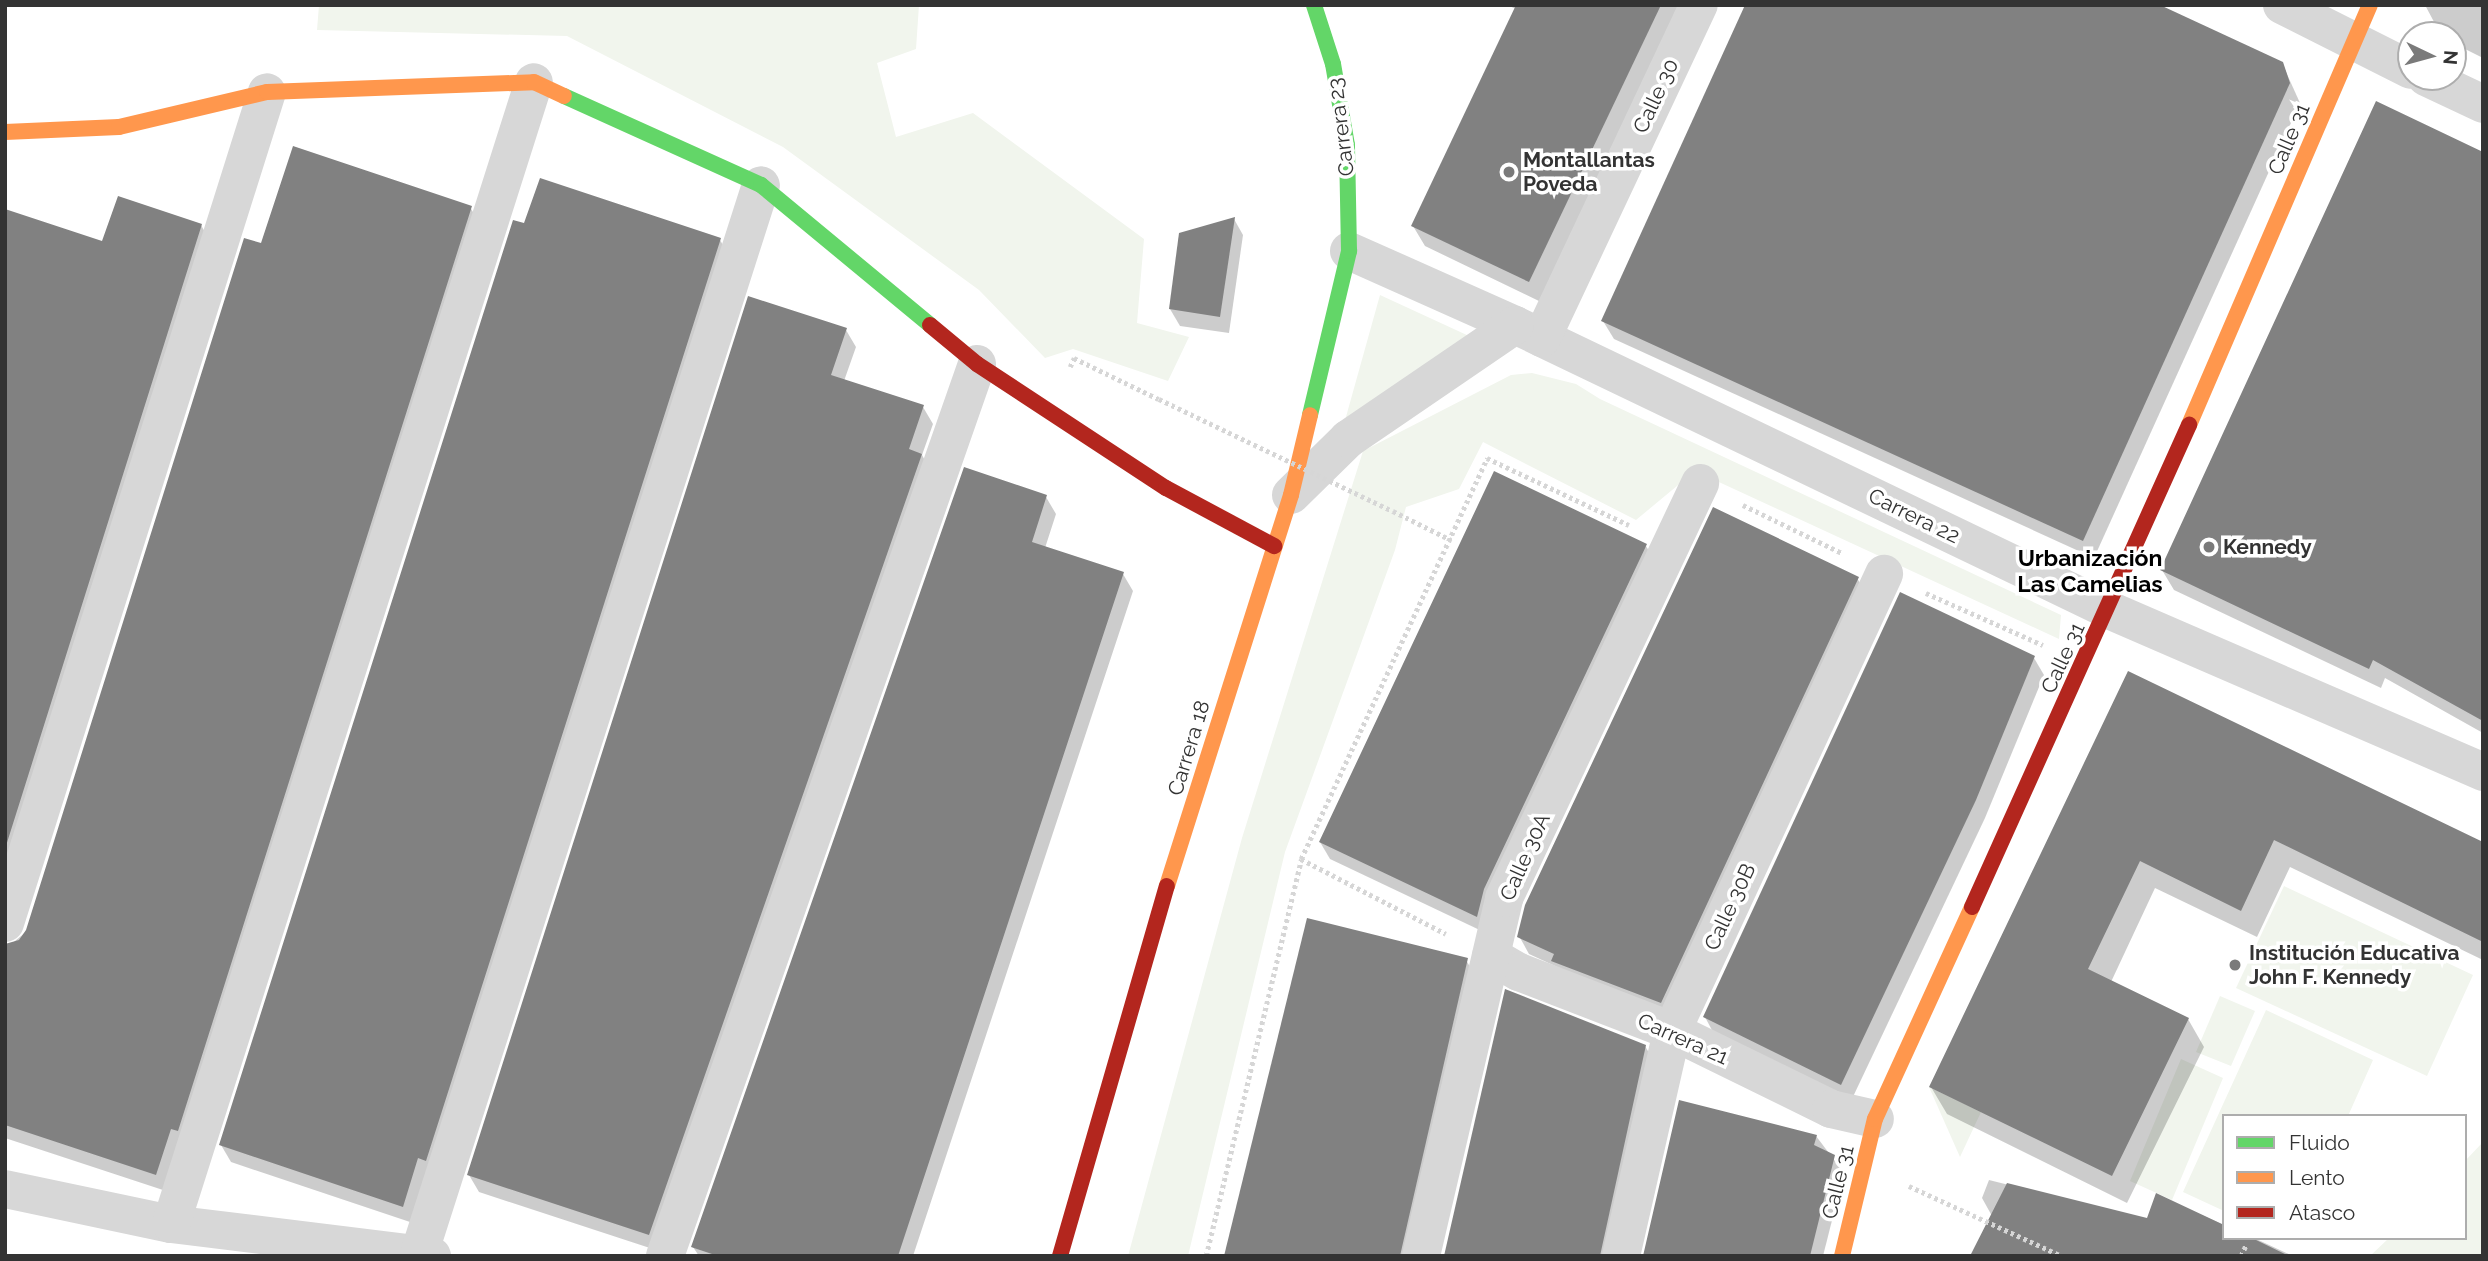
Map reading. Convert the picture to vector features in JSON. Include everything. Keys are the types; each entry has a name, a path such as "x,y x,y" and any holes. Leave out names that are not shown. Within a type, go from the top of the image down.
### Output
{"main road":[{"name":"Carrera 23","path":"1314,5 1333,64 1347,145 1349,251"},
{"name":"Calle 31","path":"1842,1256 1875,1119 2109,610 2370,5"},
{"path":"5,132 119,127 267,92 534,82 761,186 977,364 1166,488 1275,546"},
{"name":"Carrera 18","path":"1060,1256 1130,1003 1291,495 1349,251"}],"street":[{"name":"Calle 30","path":"1528,332 1699,5"},
{"path":"2282,5 2397,63"},
{"path":"171,1224 534,82"},
{"path":"2456,91 2483,104"},
{"path":"5,923 267,92"},
{"path":"5,1189 171,1224 425,1255 761,186"},
{"name":"Carrera 22","path":"1349,251 1528,332 2109,610 2483,772"},
{"path":"1291,495 1348,439 1528,332"},
{"path":"665,1256 977,364"},
{"name":"Calle 30A","path":"1421,1256 1504,898 1700,483"},
{"name":"Calle 30B","path":"1621,1256 1672,1031 1884,574"},
{"name":"Carrera 21","path":"1491,956 1519,972 1672,1031 1831,1109 1875,1119"}],"path":[{"path":"1074,358 1451,540"},
{"path":"1206,1256 1301,859 1487,458 1642,531"},
{"path":"1301,859 1491,956"},
{"path":"1863,1165 2062,1256"},
{"path":"2241,1256 2246,1245"}],"shaded area":[{"path":"319,5 919,5 916,49 877,63 896,137 973,113 1144,239 1137,323 1189,337 1168,381 1073,349 1045,358 979,290 783,147 567,36 317,30"},
{"path":"1380,295 1469,336 1344,424"},
{"path":"1532,373 1576,384 1600,399 2061,615 2059,639 1695,471 1636,520 1483,442 1459,489 1406,507 1395,550 1285,852 1188,1256 1128,1256 1242,838 1363,451 1511,375"},
{"path":"2284,886 2473,975 2427,1076 2236,988"},
{"path":"2220,996 2255,1011 2231,1066 2196,1052"},
{"path":"2266,1010 2373,1060 2349,1114 2222,1114 2222,1210 2183,1192"},
{"path":"2181,1059 2223,1078 2172,1200 2130,1181"},
{"path":"1929,1087 1981,1112 1960,1157"},
{"path":"2483,1142 2483,1256 2370,1256 2387,1240 2467,1240 2467,1159"}],"building":[{"name":"Montallantas Poveda","path":"1516,5 1661,5 1529,282 1411,226"},
{"path":"1745,5 2160,5 2283,62 2290,83 2083,541 1601,321"},
{"path":"2376,101 2483,152 2483,721 2373,660 2369,669 2160,570"},
{"path":"293,146 472,206 178,1131 171,1129 156,1175 5,1125 5,944 19,940 26,930 244,238 261,243"},
{"path":"540,178 721,238 426,1161 418,1158 403,1207 219,1145 513,220 524,223"},
{"path":"118,196 202,224 5,849 5,209 102,241"},
{"path":"1235,217 1220,317 1169,309 1179,233"},
{"path":"748,296 847,328 831,375 924,405 909,449 922,454 649,1235 467,1175"},
{"path":"964,467 1047,495 1032,542 1124,572 898,1256 718,1256 691,1247"},
{"path":"1494,471 1647,544 1484,889 1477,917 1319,842"},
{"path":"1713,507 1859,577 1661,1003 1551,961 1554,954 1517,937 1525,905"},
{"path":"1900,592 2035,656 1976,800 1841,1085 1703,1017"},
{"path":"2128,671 2483,842 2483,942 2274,840 2241,911 2140,861 2088,969 2189,1018 2112,1176 1929,1087"},
{"path":"1307,918 1468,958 1400,1256 1224,1256"},
{"path":"1505,989 1646,1045 1600,1256 1444,1256"},
{"path":"1679,1100 1817,1135 1814,1145 1835,1155 1810,1256 1643,1256"},
{"path":"2007,1183 2147,1218 2156,1193 2222,1224 2222,1240 2256,1240 2289,1256 1970,1256"}],"traffic: fast":[{"path":"1310,415 1349,251 1347,145 1333,64 1314,5"},
{"path":"564,96 761,185 930,325"}],"traffic: slow":[{"path":"2189,425 2370,5"},
{"path":"5,132 119,127 267,92 534,82 564,96"},
{"path":"1167,886 1291,495 1310,415"},
{"path":"1842,1256 1875,1119 1972,907"}],"traffic: jam":[{"path":"930,325 977,364 1166,488 1274,546"},
{"path":"1972,907 2189,425"},
{"path":"1060,1256 1167,886"}],"place":[{"name":"Montallantas Poveda","path":"1509,172"},
{"name":"Kennedy","path":"2209,547"},
{"name":"Institución Educativa John F. Kennedy","path":"2235,965"}],"district":[{"name":"Urbanización Las Camelias","path":"2090,571"}]}
